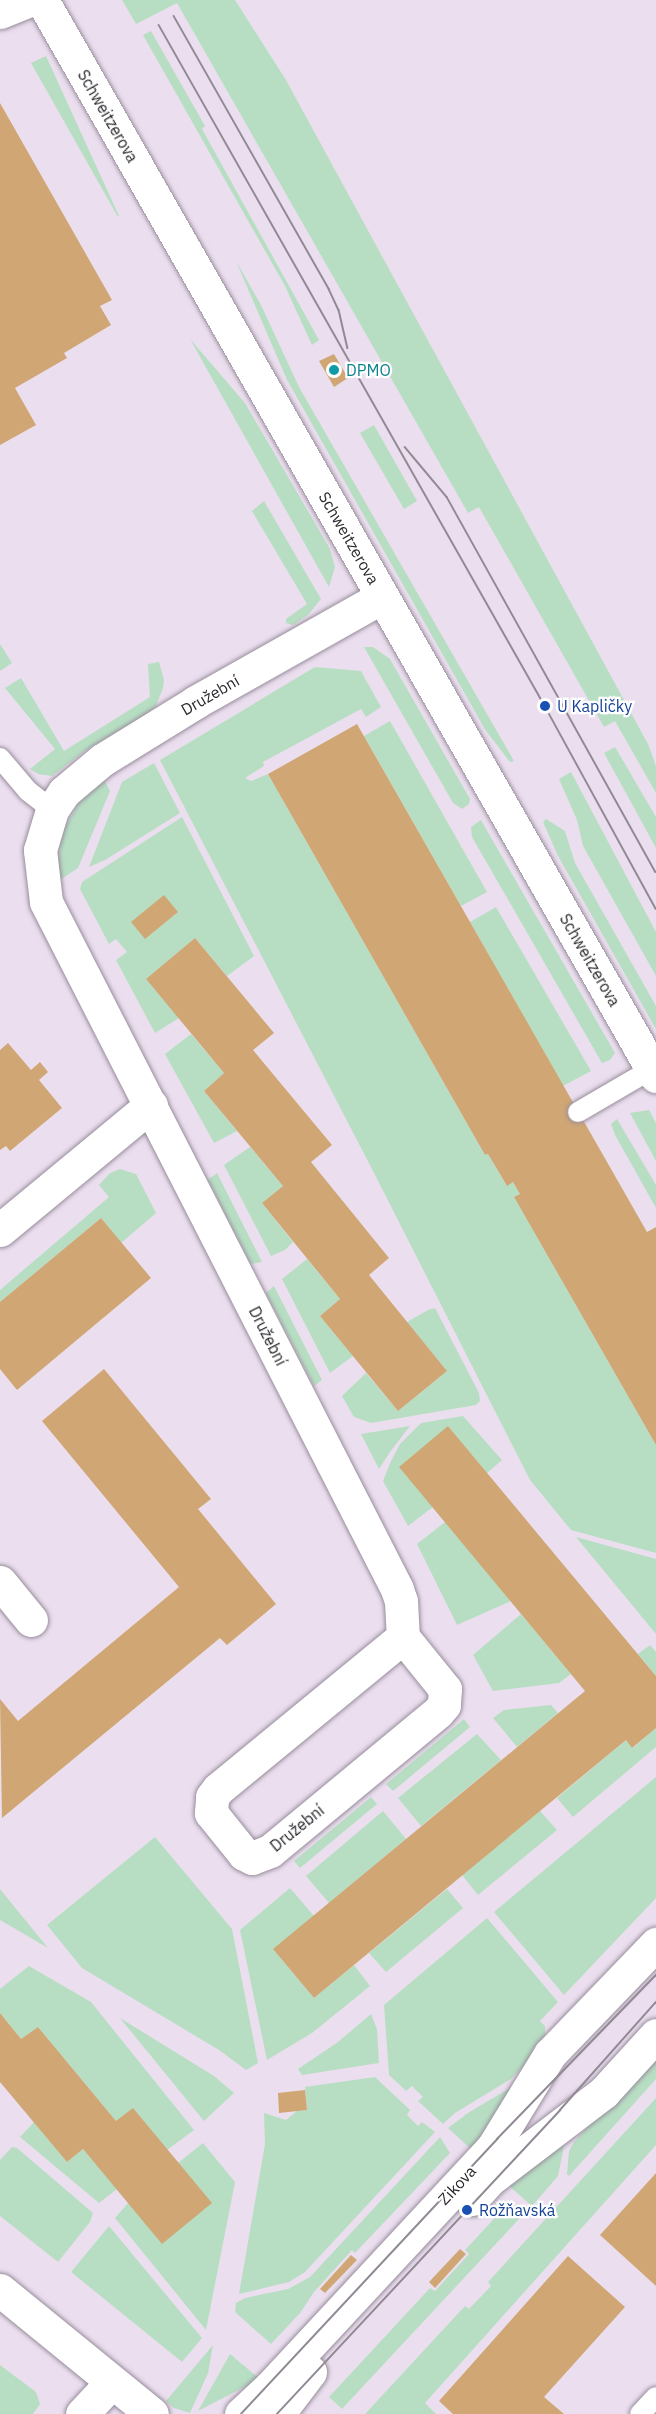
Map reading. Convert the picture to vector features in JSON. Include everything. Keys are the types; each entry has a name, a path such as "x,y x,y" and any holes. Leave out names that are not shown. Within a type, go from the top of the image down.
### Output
{"street":[{"path":"0,12 29,0"},
{"name":"Schweitzerova","path":"42,0 654,1073"},
{"name":"Družební","path":"382,597 196,702 102,760 64,792 52,810 40,850 46,902 397,1589 401,1601 403,1636 445,1689 444,1705 270,1851 261,1856 252,1857 244,1854 211,1813 210,1805 218,1789 403,1636"},
{"path":"0,1230 151,1105"},
{"path":"0,1582 31,1620"},
{"name":"Zikova","path":"241,2414 271,2386 493,2146 550,2054 656,1944"},
{"name":"Zikova","path":"278,2414 300,2383 490,2179 604,2092 656,2035"},
{"path":"0,2290 111,2383 152,2414"},
{"path":"82,2414 111,2383"}],"lane":[{"path":"0,758 28,792 52,810"},
{"path":"578,1112 654,1073"},
{"path":"640,2414 656,2397"}],"green space":[{"path":"122,0 235,0 286,80 648,744 656,766 656,793 615,721 604,727 479,507 468,513 177,3 136,24"},
{"path":"151,31 205,126 202,129 319,340 312,345 285,286 143,35"},
{"path":"46,56 119,216 118,217 31,63"},
{"path":"236,261 261,305 299,387 514,761 510,762 486,731 287,380"},
{"path":"190,339 245,403 330,549 335,567 329,587"},
{"path":"374,425 417,501 404,509 360,433"},
{"path":"264,501 321,599 308,615 293,625 286,623 286,619 307,604 252,511"},
{"path":"0,644 12,663 0,671"},
{"path":"364,647 373,647 390,659 470,799 469,804 462,809 453,803"},
{"path":"159,662 164,680 163,688 156,706 147,714 86,750 52,776 38,774 30,769 55,749 5,688 21,678 64,751 150,697 148,664"},
{"path":"315,667 361,671 381,707 366,717 361,709 263,762 264,766 245,778 251,781 268,774 485,1155 488,1154 506,1185 513,1182 520,1194 514,1197 656,1445 656,1553 571,1530 530,1480 160,760"},
{"path":"390,721 487,892 461,906 364,736"},
{"path":"615,747 656,817 656,848 604,753"},
{"path":"154,763 180,813 105,860 89,867 122,782"},
{"path":"571,772 656,932 656,976 583,846 577,820 559,779"},
{"path":"104,779 110,791 78,868 60,880 58,860 62,832 79,803"},
{"path":"182,817 254,956 227,976 195,938 146,979 179,1018 155,1033 116,960 127,952 116,939 109,944 80,889 82,882"},
{"path":"546,819 565,831 575,863 656,1006 656,1029 558,856 543,822"},
{"path":"481,820 615,1053 610,1060 602,1063 472,837 471,827"},
{"path":"496,907 591,1071 563,1086 470,922"},
{"path":"191,1034 224,1073 204,1091 237,1131 214,1143 165,1054"},
{"path":"649,1110 656,1123 656,1161 630,1113"},
{"path":"617,1119 656,1185 656,1208 615,1135 611,1124"},
{"path":"250,1147 283,1186 262,1203 293,1242 285,1250 271,1256 224,1165"},
{"path":"120,1169 136,1174 156,1213 121,1243 101,1218 0,1302 0,1290 109,1197 99,1185 110,1173"},
{"path":"217,1173 262,1262 251,1264 208,1180"},
{"path":"307,1259 340,1299 320,1316 353,1356 330,1373 282,1279"},
{"path":"274,1286 322,1380 314,1386 266,1293"},
{"path":"435,1308 479,1393 480,1401 476,1405 371,1423 354,1417 342,1396 366,1373 398,1411 447,1371 407,1322"},
{"path":"463,1416 502,1460 487,1473 448,1426 433,1507 408,1526 383,1481 391,1461 400,1444 421,1423"},
{"path":"410,1426 390,1452 379,1469 361,1434"},
{"path":"445,1522 511,1601 457,1625 417,1544"},
{"path":"576,1537 656,1559 656,1634 618,1588"},
{"path":"521,1614 571,1674 559,1683 493,1691 473,1655"},
{"path":"650,1645 656,1652 656,1676 638,1654"},
{"path":"551,1705 558,1713 517,1747 493,1718 504,1710"},
{"path":"464,1719 470,1727 393,1791 386,1784"},
{"path":"656,1728 656,1747 573,1817 557,1798 626,1740 633,1748"},
{"path":"477,1734 501,1760 421,1826 398,1798"},
{"path":"656,1777 656,1898 564,1995 494,1912"},
{"path":"371,1797 377,1804 300,1868 294,1861"},
{"path":"383,1811 406,1839 329,1903 306,1876"},
{"path":"540,1811 557,1830 478,1895 462,1875"},
{"path":"155,1837 232,1929 258,2063 246,2070 219,2050 82,1968 47,1925"},
{"path":"290,1888 314,1916 274,1950 314,1998 354,1965 370,1986 312,2033 267,2060 240,1930"},
{"path":"0,1889 48,1948 0,1920"},
{"path":"447,1889 463,1908 386,1972 369,1953"},
{"path":"487,1918 558,2002 540,2021 545,2026 545,2043 511,2079 455,2113 443,2124 418,2101 423,2097 412,2086 406,2091 389,2075 384,2005"},
{"path":"29,1966 91,2002 194,2130 167,2150 116,2121 38,2027 21,2039 0,2013 0,1989"},
{"path":"371,2014 377,2029 379,2063 302,2075 298,2069 338,2042"},
{"path":"120,2018 214,2076 234,2093 204,2121"},
{"path":"656,2051 656,2079 569,2176 567,2174 569,2151 574,2142"},
{"path":"375,2077 410,2110 407,2115 418,2126 422,2122 435,2132 305,2272 289,2282 239,2294 265,2144 264,2113 286,2120 297,2111 307,2110 305,2087"},
{"path":"516,2084 472,2150 448,2128 468,2113"},
{"path":"656,2098 656,2145 425,2403 436,2414 365,2414 465,2306 469,2309 491,2286 488,2282"},
{"path":"34,2122 67,2162 83,2149 117,2189 99,2203 20,2137"},
{"path":"571,2133 564,2146 558,2176 532,2206 507,2184"},
{"path":"440,2137 450,2153 355,2253 352,2250 271,2344 235,2312 236,2303 245,2298 288,2289 310,2277"},
{"path":"203,2143 235,2182 206,2330 115,2218 128,2203"},
{"path":"12,2147 17,2148 93,2213 90,2222 58,2262 0,2216 0,2160"},
{"path":"505,2207 519,2219 342,2409 329,2397 430,2288 435,2291 469,2254 465,2250"},
{"path":"109,2226 202,2338 182,2362 71,2272"},
{"path":"213,2345 208,2373 190,2413 174,2408 166,2401"},
{"path":"230,2354 260,2379 198,2411"},
{"path":"0,2365 36,2392 40,2404 33,2414 0,2414"}],"building":[{"path":"0,103 112,300 100,306 111,325 64,353 67,358 15,388 36,425 0,445"},
{"name":"DPMO","path":"334,354 348,378 334,387 319,361"},
{"path":"357,724 647,1232 656,1227 656,1445 514,1197 520,1194 513,1182 507,1186 488,1154 485,1155 268,774"},
{"path":"164,895 178,912 145,939 131,922"},
{"path":"195,938 274,1033 253,1050 332,1145 311,1162 389,1258 369,1275 447,1371 398,1411 320,1316 340,1299 262,1203 283,1186 204,1091 224,1073 146,979"},
{"path":"8,1043 31,1070 40,1062 48,1072 39,1080 62,1108 10,1151 6,1146 0,1150 0,1050"},
{"path":"101,1218 151,1278 17,1390 0,1369 0,1302"},
{"path":"104,1369 211,1499 198,1509 276,1604 227,1645 220,1638 2,1818 0,1699 18,1721 179,1587 42,1421"},
{"path":"448,1426 656,1676 656,1728 632,1748 626,1740 314,1998 273,1949 585,1691 399,1467"},
{"path":"0,2013 21,2039 38,2027 116,2121 133,2108 212,2203 162,2244 83,2149 67,2162 0,2082"},
{"path":"305,2090 307,2110 279,2113 278,2093"},
{"path":"656,2173 656,2286 600,2235"},
{"path":"460,2249 466,2254 435,2288 429,2282"},
{"path":"351,2255 357,2260 325,2293 320,2289"},
{"path":"568,2256 625,2307 544,2397 564,2414 453,2414 439,2401"}],"tram line":[{"path":"174,16 329,289 339,310 348,348"},
{"path":"159,25 545,706 656,909"},
{"path":"405,447 447,497 656,872"},
{"path":"241,2414 497,2139 656,1975"},
{"path":"277,2414 560,2110 656,2002"}],"place":[{"name":"DPMO","path":"334,370"},
{"name":"U Kapličky","path":"545,706"},
{"name":"Rožňavská","path":"467,2210"}]}
